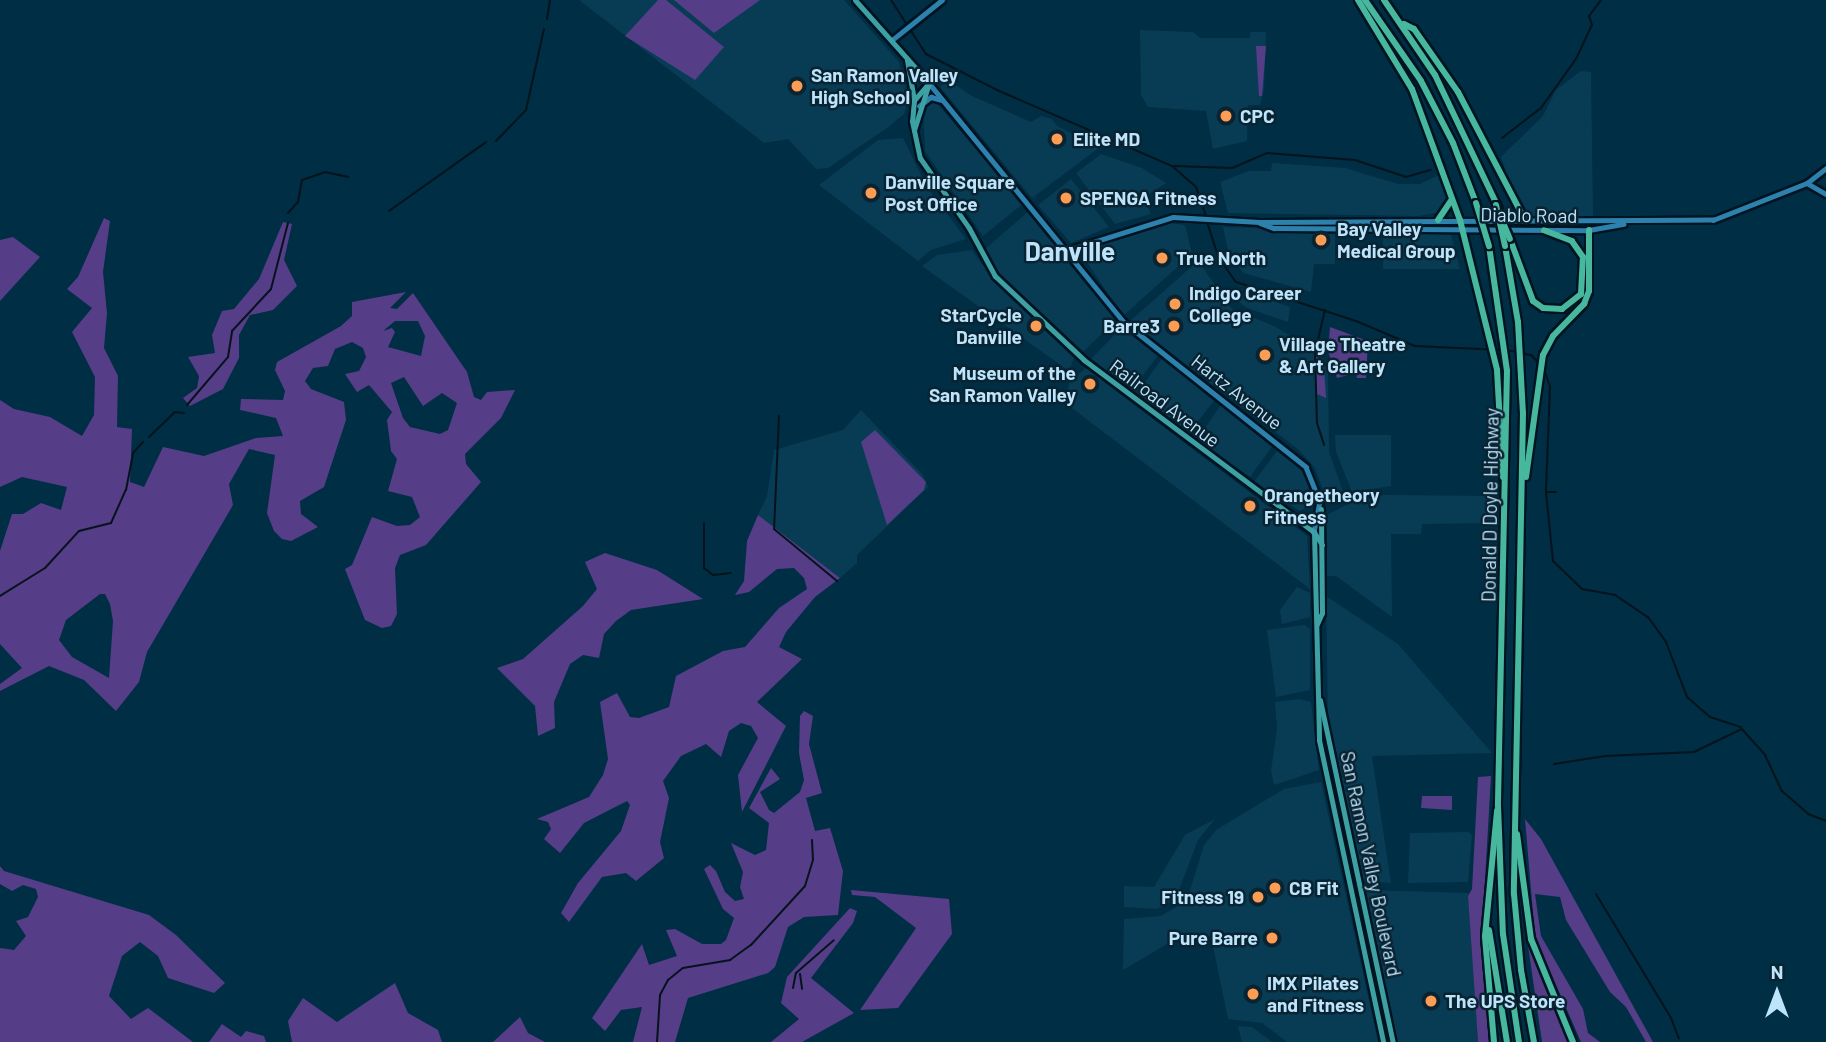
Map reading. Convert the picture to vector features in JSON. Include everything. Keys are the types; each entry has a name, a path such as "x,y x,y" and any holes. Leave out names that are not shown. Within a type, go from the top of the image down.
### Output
{"highway":[{"path":"1358,0 1412,89 1460,220 1497,370 1505,485"},
{"name":"Donald D Doyle Highway","path":"1365,0 1421,81 1453,143 1489,247 1503,324 1507,371 1503,702 1497,821"},
{"name":"Donald D Doyle Highway","path":"1384,0 1403,24 1467,136 1498,208 1518,322 1522,379 1523,485 1515,826 1517,932 1534,1042"},
{"path":"1403,24 1414,29 1458,92 1525,220"},
{"path":"1438,220 1451,206 1452,198"},
{"path":"1498,208 1533,301 1550,310 1562,309 1581,294 1583,257 1573,241 1544,230"},
{"path":"1523,485 1530,452 1537,381 1548,344 1588,297 1589,230"},
{"path":"1494,1042 1486,976 1487,907 1497,821"},
{"path":"1497,821 1503,934 1519,1042"},
{"path":"1515,826 1522,849 1531,939 1573,1042"},
{"path":"1487,907 1495,984 1507,1042"}],"main road":[{"path":"855,0 929,83 916,103"},
{"name":"Railroad Avenue","path":"905,54 916,103 914,132 923,166 969,228 995,276 1084,360 1314,532 1322,545"},
{"name":"San Ramon Valley Boulevard","path":"1317,624 1322,613 1321,509"},
{"name":"San Ramon Valley Boulevard","path":"1314,532 1319,693 1317,731 1383,1042"},
{"name":"San Ramon Valley Boulevard","path":"1319,693 1393,1042"}],"street":[{"path":"892,40 942,0"},
{"name":"Hartz Avenue","path":"929,83 1068,250 1124,322 1297,456 1314,481 1321,509"},
{"path":"916,103 931,97 944,101"},
{"name":"Diablo Road","path":"1068,250 1165,218 1259,222 1713,220 1807,183 1826,168"},
{"path":"1807,183 1826,194"},
{"name":"Diablo Road","path":"1259,222 1273,228 1589,230 1631,221"},
{"path":"1588,222 1589,230"},
{"name":"San Ramon Valley Boulevard","path":"1314,532 1321,509"}],"shaded area":[{"name":"San Ramon Valley High School","path":"579,0 844,0 899,62 909,100 904,114 887,128 828,168 816,169 788,139 764,143"},
{"path":"658,0 666,0 724,47 695,80 625,36"},
{"path":"674,0 760,0 714,33"},
{"path":"1140,30 1193,32 1200,38 1250,38 1250,32 1266,32 1264,90 1260,105 1248,105 1247,141 1213,149 1206,111 1148,107 1141,95"},
{"path":"1256,46 1266,46 1262,96 1259,96"},
{"path":"1581,71 1591,72 1593,218 1529,216 1516,201 1501,157 1543,116 1556,90"},
{"path":"948,80 972,96 1031,122 1041,116 1052,119 1057,126 1100,147 1032,198 940,87"},
{"path":"933,99 1024,203 983,236 925,151 923,105"},
{"path":"903,138 927,187 966,239 931,250 918,261 819,185 878,140"},
{"path":"1101,154 1142,168 1166,183 1143,198 1151,214 1115,224 1076,173"},
{"path":"1272,163 1345,168 1398,184 1420,184 1441,174 1449,200 1441,212 1418,216 1228,213 1220,182 1249,171 1271,171"},
{"path":"1071,179 1109,227 1071,243 1038,205"},
{"path":"1029,211 1117,319 1083,352 998,275 985,249"},
{"path":"104,218 110,221 103,272 107,313 104,348 118,376 117,427 132,429 130,482 144,487 163,447 204,456 256,438 283,436 276,418 240,410 241,399 283,400 285,391 275,370 277,362 341,326 352,316 352,302 406,292 390,308 397,309 413,293 467,372 474,397 481,400 487,392 515,390 501,418 465,454 466,464 481,482 426,545 400,555 395,568 397,614 391,626 382,628 365,620 345,569 352,565 372,517 397,526 410,525 420,517 412,497 388,491 397,459 391,451 387,420 392,412 369,385 357,392 345,374 359,371 366,357 363,348 352,342 335,349 328,366 313,368 305,381 311,389 344,402 346,420 324,487 300,501 301,514 318,527 291,541 282,539 274,531 267,513 275,455 249,449 229,484 233,505 147,652 139,682 116,711 84,680 49,666 0,691 0,684 22,668 0,644 0,551 12,514 23,514 41,503 61,510 67,487 22,477 0,487 0,400 14,409 50,417 82,436 94,415 95,377 72,332 92,308 67,289 78,277","holes":["395,321 418,321 425,336 421,356 388,347 395,332 392,328 383,331","404,377 423,406 442,393 457,403 448,430 440,434 410,427 403,418 391,383","100,594 105,594 113,621 109,678 72,657 59,640 66,620"]},
{"path":"283,222 292,224 284,260 297,286 273,310 250,315 239,335 239,358 223,389 190,406 183,398 197,388 199,376 188,357 215,353 212,335 222,311 234,309 259,279"},
{"path":"1170,223 1185,225 1192,254 1123,316 1080,252"},
{"path":"1223,227 1451,234 1460,269 1383,269 1383,234 1335,233 1335,264 1314,264 1311,292 1243,273 1228,251"},
{"path":"13,237 40,257 0,301 0,240"},
{"path":"972,250 994,281 1074,358 1069,371 922,266 937,255"},
{"path":"1198,261 1232,309 1276,327 1321,355 1328,372 1329,452 1343,491 1339,498 1326,498 1315,468 1298,449 1129,322"},
{"path":"1246,292 1290,307 1288,322 1247,308 1239,302"},
{"path":"1123,326 1159,354 1132,390 1091,359"},
{"path":"1330,327 1368,341 1366,378 1357,378 1356,373 1337,378 1328,351"},
{"path":"1315,353 1324,368 1326,398 1317,394"},
{"path":"1163,357 1216,398 1189,433 1136,395"},
{"path":"1086,368 1307,536 1310,589 1064,402 1070,381"},
{"path":"1222,403 1274,444 1250,477 1197,440"},
{"path":"861,410 923,475 928,487 857,555 857,563 840,578 758,515 767,496 774,450 843,430"},
{"path":"875,430 926,482 924,490 887,525 861,442"},
{"path":"1335,435 1391,435 1391,486 1352,492 1336,452"},
{"path":"1279,448 1295,458 1312,491 1313,503 1300,511 1254,482"},
{"path":"1384,495 1496,496 1496,523 1422,524 1421,534 1391,534 1392,617 1336,576 1327,576 1327,515 1356,500"},
{"path":"758,515 840,578 815,597 786,632 779,647 802,659 757,702 786,726 742,812 738,775 758,738 751,726 741,723 729,731 721,757 706,744 681,756 663,781 669,798 660,842 664,858 636,881 626,873 602,877 569,922 561,913 578,883 621,831 630,805 627,801 584,823 560,853 544,839 551,829 548,822 537,819 589,797 603,775 608,759 600,702 617,693 630,717 639,718 669,707 676,676 723,651 745,647 779,608 807,589 804,578 794,568 777,569 749,592 735,595 744,581 747,541"},
{"path":"605,553 657,570 703,599 631,610 616,621 604,634 599,658 583,655 570,664 554,702 555,728 538,736 535,706 497,668 523,659 583,606 597,589 585,562"},
{"path":"1297,587 1310,593 1310,617 1282,624 1280,610"},
{"path":"1326,596 1398,644 1492,753 1372,756 1391,883 1361,881 1328,721"},
{"path":"1305,625 1310,629 1310,690 1276,697 1267,630"},
{"path":"1299,699 1311,702 1319,770 1274,785 1271,771 1277,728 1275,702"},
{"path":"804,711 813,716 809,744 822,793 806,798 815,831 830,828 843,871 838,915 804,917 788,927 775,967 768,973 688,998 675,1042 633,1042 642,1007 621,1010 605,1031 592,1018 642,944 649,965 677,956 666,930 675,929 702,944 721,944 726,940 734,918 723,909 704,869 710,865 716,871 725,892 735,901 744,899 740,887 743,872 731,843 755,855 766,850 769,823 749,808 771,768 780,779 760,792 769,810 774,813 800,792 804,780 799,753 800,716"},
{"path":"1491,776 1482,933 1490,1042 1478,1042 1468,896 1472,889 1478,777"},
{"path":"1321,782 1378,1042 1287,1042 1262,1023 1228,1019 1211,936 1167,944 1123,970 1124,919 1161,916 1181,904 1189,893 1204,845 1216,830 1284,789"},
{"path":"1422,796 1452,796 1452,810 1421,808"},
{"path":"1215,819 1198,840 1176,898 1157,909 1124,907 1124,886 1154,887 1185,835"},
{"path":"1525,819 1541,839 1653,1042 1646,1042 1626,1007 1610,992 1566,920 1560,897 1535,894 1541,936 1583,1009 1588,1033 1600,1042 1581,1042 1535,937"},
{"path":"1468,832 1472,835 1468,882 1408,883 1410,833"},
{"path":"0,866 4,871 149,915 176,935 225,983 214,993 168,978 158,956 140,942 122,956 109,996 131,1019 148,1008 193,1042 0,1042 0,948 14,950 26,936 16,921 28,917 38,897 36,889 23,885 12,891 0,884"},
{"path":"851,890 949,899 952,934 898,1008 860,1010 916,928 875,897 852,895"},
{"path":"1369,890 1468,893 1478,1042 1397,1042 1365,895"},
{"path":"850,908 857,911 853,923 811,978 854,1013 802,1042 771,1042 799,1019 781,1003 787,977"},
{"path":"1527,939 1553,1007 1569,1042 1542,1042"},
{"path":"395,983 408,1013 438,1030 442,1042 292,1042 288,1021 303,998 337,1022"},
{"path":"520,1017 528,1033 545,1042 493,1042"},
{"path":"222,1024 241,1037 246,1031 264,1036 266,1042 209,1042"},
{"path":"1238,1026 1252,1027 1272,1042 1242,1042"}],"waterway":[{"path":"547,19 550,0"},
{"path":"891,0 926,54 997,90 1172,166 1196,187 1206,216"},
{"path":"1502,138 1541,108 1576,59 1592,25 1589,16 1601,0"},
{"path":"496,141 526,110 544,29"},
{"path":"389,211 486,142"},
{"path":"1174,166 1232,168 1267,153 1355,160 1406,177 1431,170"},
{"path":"288,213 298,202 302,180 325,172 348,177"},
{"path":"1207,222 1219,258 1236,282 1356,321 1415,346 1501,350"},
{"path":"187,405 228,357 232,331 271,289 288,223"},
{"path":"1318,340 1325,310"},
{"path":"1507,350 1531,355 1539,363"},
{"path":"1315,353 1317,423 1324,445"},
{"path":"1543,367 1550,386 1546,492 1553,561 1582,589 1615,595 1648,617 1666,642 1687,697 1710,717 1740,727 1765,755 1782,791 1808,814 1826,821"},
{"path":"149,437 175,412 184,413"},
{"path":"779,416 774,529 837,581"},
{"path":"0,596 45,568 79,531 111,523 126,490 133,453 143,442"},
{"path":"1546,492 1556,492"},
{"path":"704,523 704,568 713,575 731,573"},
{"path":"1554,764 1605,756 1694,752 1740,730"},
{"path":"657,1042 660,995 668,980 683,968 730,960 751,945 805,886 813,860 812,840"},
{"path":"1596,894 1671,1018 1679,1039"},
{"path":"793,988 796,973 834,940"},
{"path":"800,974 802,989"}],"place":[{"name":"San Ramon Valley High School","path":"797,86"},
{"name":"CPC","path":"1226,116"},
{"name":"Elite MD","path":"1057,139"},
{"name":"Danville Square Post Office","path":"871,193"},
{"name":"SPENGA Fitness","path":"1066,198"},
{"name":"Bay Valley Medical Group","path":"1321,240"},
{"name":"True North","path":"1162,258"},
{"name":"Indigo Career College","path":"1175,304"},
{"name":"StarCycle Danville","path":"1036,326"},
{"name":"Barre3","path":"1174,326"},
{"name":"Village Theatre & Art Gallery","path":"1265,355"},
{"name":"Museum of the San Ramon Valley","path":"1090,384"},
{"name":"Orangetheory Fitness","path":"1250,506"},
{"name":"CB Fit","path":"1275,888"},
{"name":"Fitness 19","path":"1258,897"},
{"name":"Pure Barre","path":"1272,938"},
{"name":"IMX Pilates and Fitness","path":"1253,994"},
{"name":"The UPS Store","path":"1431,1001"}],"district":[{"name":"Danville","path":"1070,251"}]}
